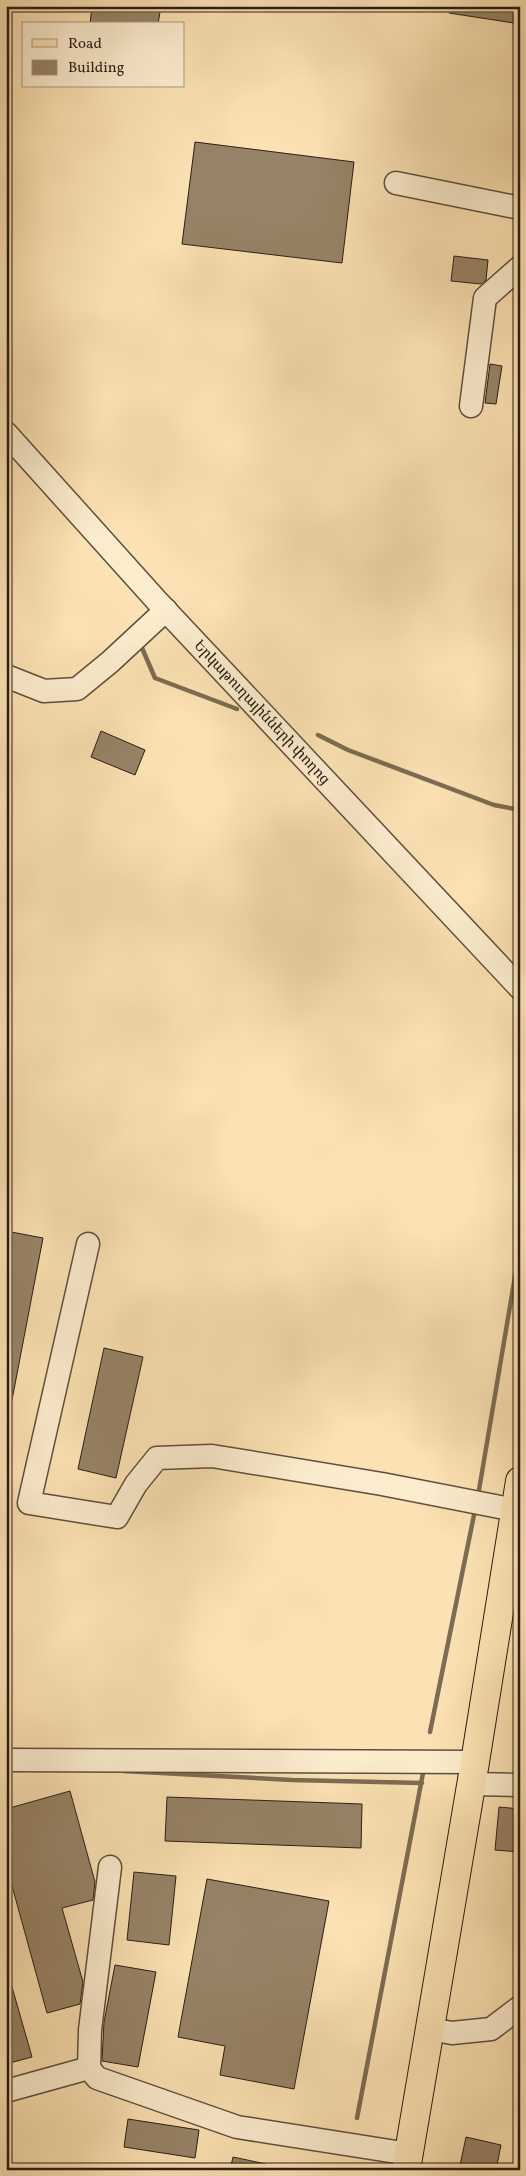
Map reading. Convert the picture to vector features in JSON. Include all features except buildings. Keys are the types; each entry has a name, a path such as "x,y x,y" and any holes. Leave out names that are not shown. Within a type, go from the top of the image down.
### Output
{"main road":[{"path":"408,2162 474,1773 520,1481"}],"street":[{"path":"396,184 520,208"},
{"path":"471,406 484,298 520,267"},
{"name":"Երկաթուղայինների փողոց","path":"6,433 166,610 520,988"},
{"path":"6,676 44,691 77,689 110,662 166,610"},
{"path":"88,1244 29,1503 117,1517 136,1484 157,1458 212,1456 382,1484 515,1510"},
{"path":"6,1760 474,1773 520,1784"},
{"path":"110,1867 90,2030 89,2068 97,2078 237,2127 408,2162"},
{"path":"430,2030 452,2033 491,2029 520,2007"},
{"path":"6,2091 89,2068"}],"waterway":[{"path":"142,648 155,678 237,709"},
{"path":"318,735 348,750 494,805 520,810"},
{"path":"479,1490 520,1247"},
{"path":"430,1732 474,1515"},
{"path":"357,2118 424,1768"},
{"path":"123,1771 292,1780 422,1783"}]}
